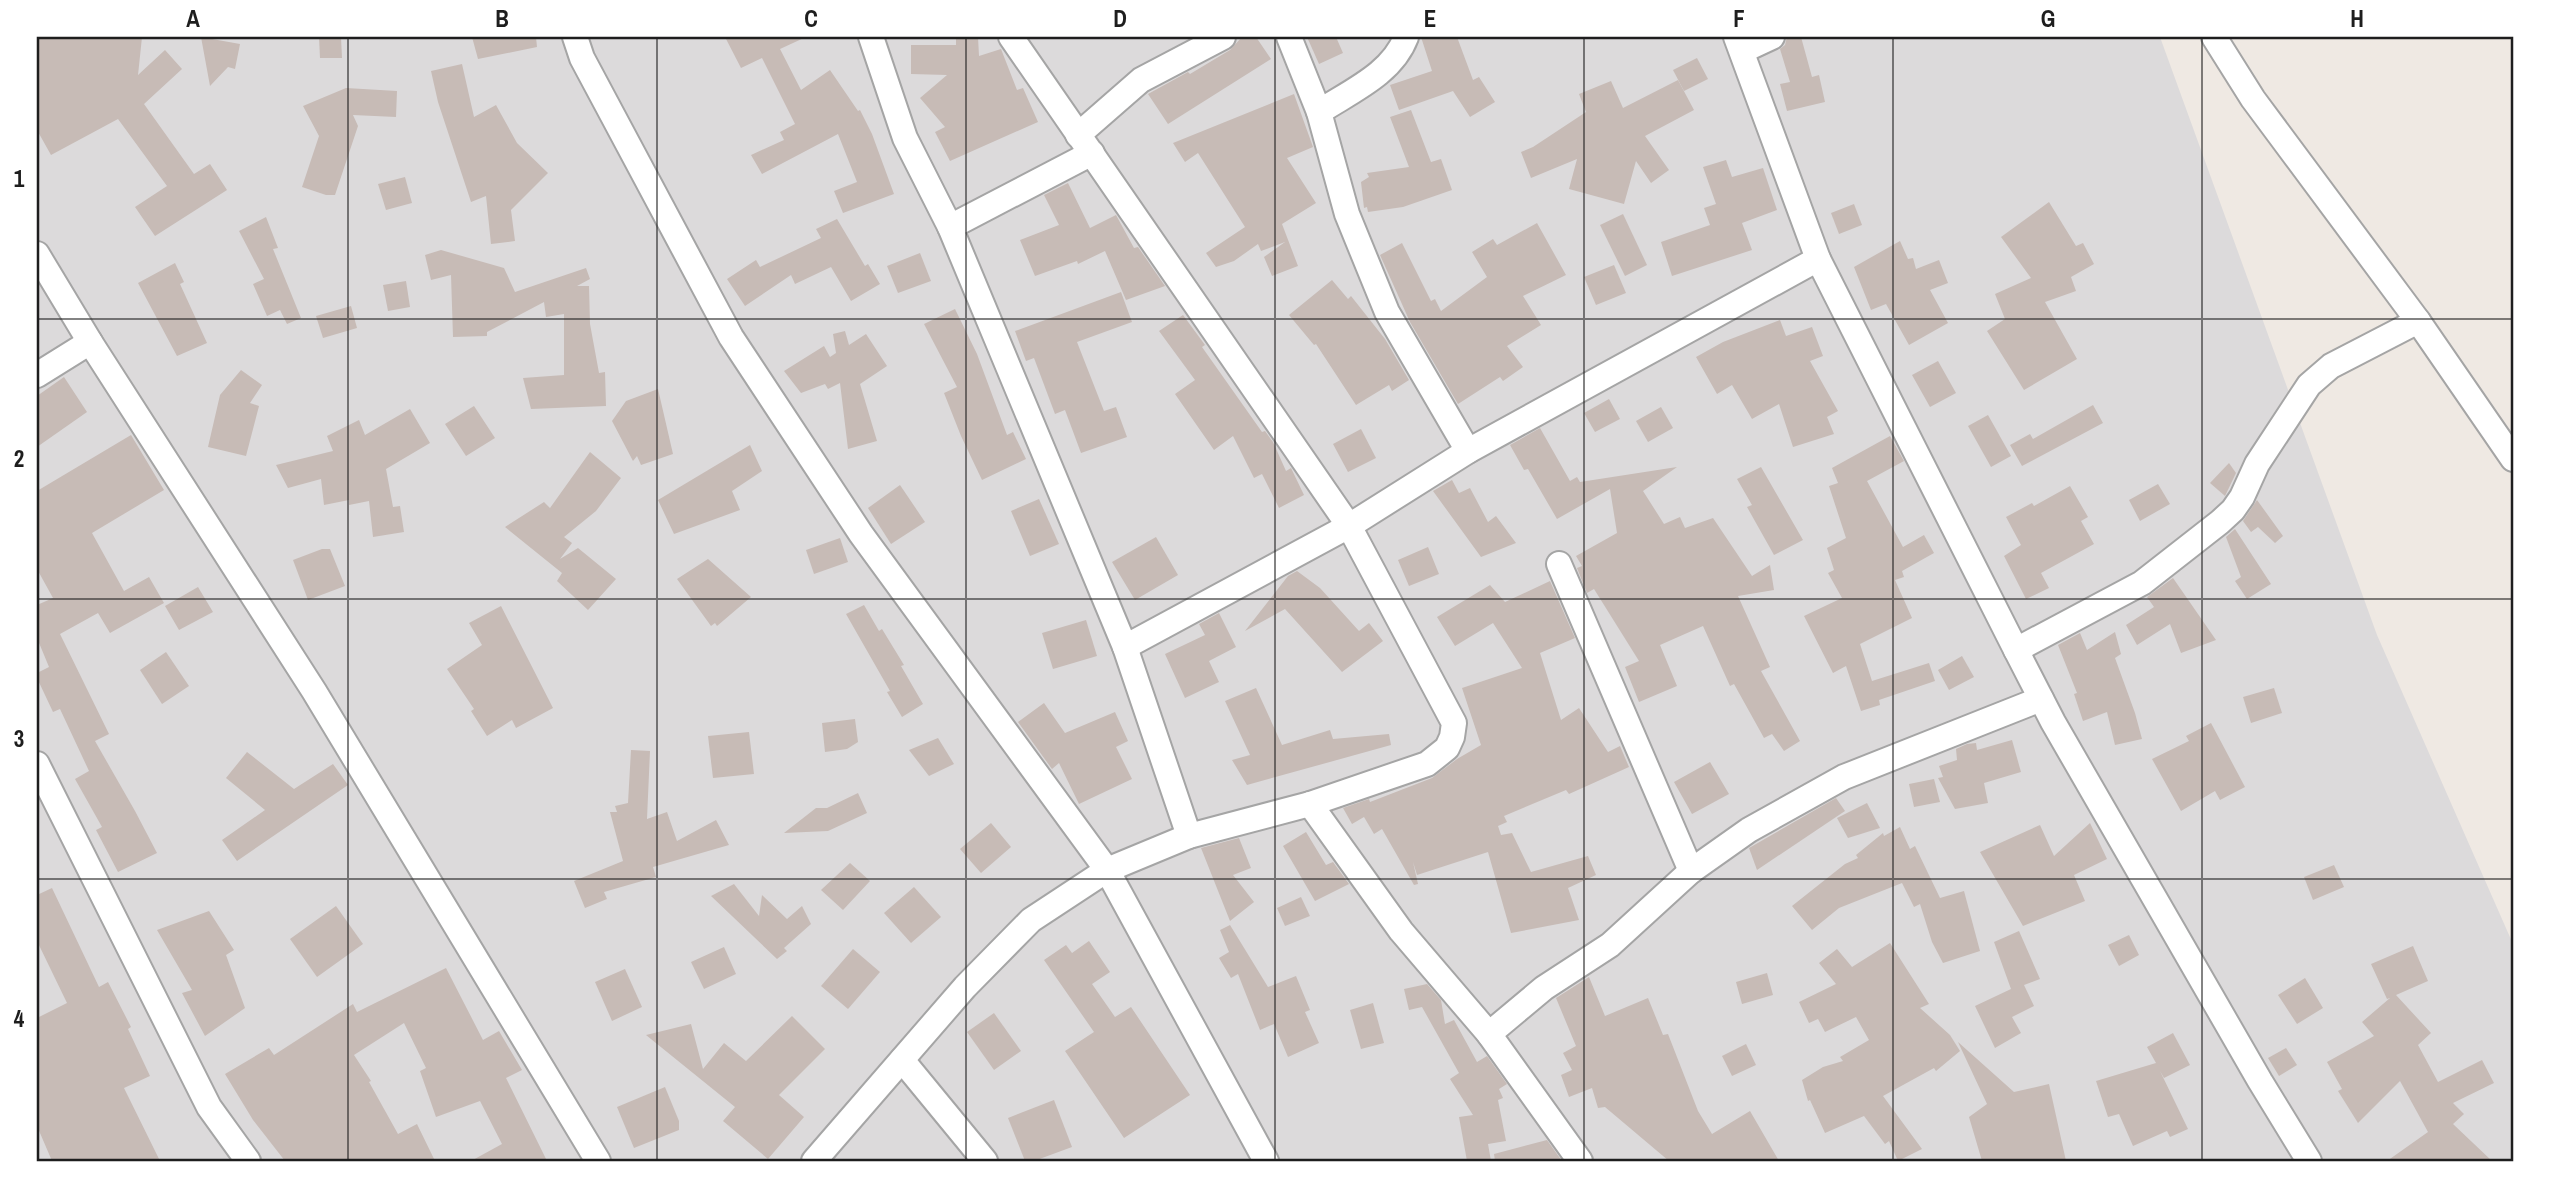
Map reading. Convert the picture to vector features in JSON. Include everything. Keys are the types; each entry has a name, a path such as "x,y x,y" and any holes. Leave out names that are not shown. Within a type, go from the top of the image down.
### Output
{"street":[{"path":"575,37 582,58 731,337 861,534 1107,870 1266,1161"},
{"path":"871,37 905,138 950,227 1125,647 1189,836"},
{"path":"814,1161 965,987 1031,920 1107,870 1189,836 1310,804 1427,764 1447,748 1452,737 1454,723 1349,526 1010,37"},
{"path":"950,227 1085,144 1141,80 1223,37"},
{"path":"1289,37 1320,112 1347,214 1387,312 1468,450"},
{"path":"1320,112 1382,72 1395,59 1406,37"},
{"path":"1772,37 1739,44 1818,259 2041,698 2260,1082 2309,1161"},
{"path":"2214,37 2253,99 2418,321 2513,459"},
{"path":"37,254 90,342 321,702 598,1161"},
{"path":"1125,647 1349,526 1468,450 1818,259"},
{"path":"2016,650 2142,583 2220,522 2242,497 2257,464 2309,385 2331,366 2418,321"},
{"path":"37,375 90,342"},
{"path":"1559,564 1691,872"},
{"path":"1489,1034 1544,988 1610,945 1691,872 1740,835 1844,777 2041,698"},
{"path":"37,764 209,1107 248,1161"},
{"path":"1310,804 1401,931 1489,1034 1580,1161"},
{"path":"902,1060 985,1161"}],"shaded area":[{"path":"37,37 2160,37 2377,635 2513,944 2513,1161 37,1161"}],"building":[{"path":"37,37 142,37 138,75 165,50 182,69 144,104 194,174 210,164 227,190 155,236 135,207 167,186 118,119 51,155 37,130"},
{"path":"201,37 240,44 235,69 228,67 210,86"},
{"path":"319,37 341,37 342,58 320,58"},
{"path":"472,37 536,37 537,47 478,59"},
{"path":"725,37 806,37 780,49 801,90 830,70 858,111 860,110 872,134 894,194 843,213 834,191 857,182 838,134 762,174 751,155 784,140 780,132 795,124 762,58 741,68"},
{"path":"956,37 978,37 979,56 1001,49 1017,90 1023,88 1038,122 950,161 935,132 945,127 920,98 947,75 911,74 911,45 956,45"},
{"path":"1242,37 1256,37 1271,59 1168,124 1148,94 1188,72 1190,74 1230,50"},
{"path":"1307,37 1336,37 1343,53 1319,64"},
{"path":"1421,37 1457,37 1473,80 1479,77 1495,102 1470,117 1453,91 1399,110 1390,85 1432,71"},
{"path":"1787,37 1801,37 1812,77 1819,75 1825,102 1787,111 1780,84 1790,82 1780,49 1785,45"},
{"path":"1697,58 1708,79 1684,91 1673,70"},
{"path":"462,64 474,117 496,105 517,143 548,173 511,210 515,241 491,244 486,196 471,202 438,102 431,71"},
{"path":"1678,80 1694,110 1645,136 1669,170 1651,183 1636,161 1624,204 1569,189 1577,159 1531,178 1521,152 1586,112 1579,94 1611,81 1623,108"},
{"path":"346,88 397,91 396,117 353,115 358,126 335,195 326,195 302,187 319,136 303,106"},
{"path":"1294,94 1313,147 1287,158 1316,203 1282,224 1298,266 1272,276 1264,257 1285,242 1261,251 1258,244 1234,261 1216,267 1206,253 1245,227 1198,153 1185,162 1173,143"},
{"path":"1411,110 1431,162 1441,159 1452,190 1403,207 1368,212 1367,207 1364,208 1361,182 1369,177 1367,173 1409,167 1390,117"},
{"path":"1726,160 1732,177 1763,168 1777,210 1742,223 1752,250 1672,276 1661,242 1710,225 1704,208 1716,204 1703,167"},
{"path":"405,177 412,203 386,210 378,184"},
{"path":"1068,183 1090,228 1116,215 1134,248 1138,247 1165,286 1126,300 1105,251 1078,264 1077,261 1035,276 1020,240 1059,225 1044,195"},
{"path":"2049,202 2076,246 2083,243 2094,264 2071,277 2076,291 2045,302 2077,359 2024,390 1987,331 2005,319 1995,294 2031,278 2001,237"},
{"path":"1854,204 1862,225 1839,234 1831,213"},
{"path":"1623,214 1647,265 1625,276 1600,225"},
{"path":"266,217 278,248 273,249 301,318 287,324 280,310 267,316 253,284 264,279 239,231"},
{"path":"837,219 865,266 868,264 880,284 851,301 831,267 795,284 791,275 745,306 727,279 756,260 760,267 821,238 816,229"},
{"path":"1537,223 1566,275 1523,296 1541,325 1507,346 1523,367 1503,381 1500,377 1458,404 1410,322 1380,255 1402,243 1431,301 1435,299 1441,311 1487,277 1472,252 1493,239 1497,245"},
{"path":"1900,241 1908,259 1913,258 1916,269 1939,260 1948,283 1930,290 1948,323 1909,345 1886,304 1871,310 1854,267"},
{"path":"441,250 504,268 515,292 586,268 590,279 577,286 589,286 590,324 599,373 605,372 606,406 531,409 523,378 564,375 564,314 546,317 544,302 487,332 487,336 453,337 451,275 431,280 425,255"},
{"path":"920,253 931,281 898,293 887,266"},
{"path":"175,263 184,282 180,284 207,343 177,356 138,283"},
{"path":"1614,265 1626,293 1596,305 1584,277"},
{"path":"1332,280 1348,299 1351,296 1385,339 1409,380 1392,391 1389,385 1356,405 1316,344 1314,345 1289,315"},
{"path":"406,281 410,307 388,311 383,285"},
{"path":"1121,292 1132,322 1077,342 1104,411 1116,407 1127,437 1081,453 1065,410 1055,414 1034,358 1026,361 1015,331"},
{"path":"351,306 357,328 323,338 316,316"},
{"path":"955,309 977,354 1007,435 1013,432 1026,459 982,480 944,393 957,387 924,324"},
{"path":"1183,315 1205,345 1202,347 1262,432 1265,431 1273,442 1286,471 1291,468 1304,495 1279,508 1262,474 1254,478 1233,436 1214,450 1175,394 1195,380 1159,331"},
{"path":"1780,320 1786,336 1812,327 1823,356 1810,361 1838,411 1827,417 1834,434 1793,447 1779,404 1752,419 1732,385 1717,394 1696,357 1723,342"},
{"path":"845,331 849,345 866,334 887,366 860,384 877,441 848,449 840,383 828,389 825,384 801,393 784,371 824,346 830,357 836,353 833,334"},
{"path":"1938,361 1956,393 1930,407 1912,375"},
{"path":"241,370 262,385 250,403 259,406 246,456 208,447 220,395"},
{"path":"64,377 87,412 37,447 37,396"},
{"path":"658,389 673,454 641,465 637,456 633,461 612,421 626,401"},
{"path":"1609,399 1620,419 1595,432 1584,413"},
{"path":"2093,405 2103,423 2022,466 2010,445 2030,434 2033,439"},
{"path":"474,406 495,438 466,456 445,424"},
{"path":"1661,407 1673,428 1648,442 1636,421"},
{"path":"410,409 430,443 386,469 393,507 400,506 404,532 373,537 369,501 349,505 349,500 324,505 321,479 288,488 276,465 333,451 327,436 359,420 365,435"},
{"path":"1988,415 2011,456 1991,467 1968,426"},
{"path":"1540,428 1570,481 1577,477 1580,482 1677,467 1643,491 1664,524 1680,517 1685,528 1713,518 1752,576 1770,565 1774,590 1738,596 1770,667 1761,671 1800,741 1784,751 1772,734 1764,738 1734,684 1730,686 1703,626 1660,645 1677,686 1639,702 1625,667 1639,661 1594,589 1587,593 1577,568 1582,566 1576,556 1617,533 1610,489 1557,519 1528,469 1524,470 1510,445"},
{"path":"1361,429 1376,458 1348,472 1333,444"},
{"path":"131,435 164,490 92,533 124,591 149,577 164,603 110,633 98,613 60,634 109,734 95,741 157,853 118,872 96,830 102,827 75,779 89,771 60,709 53,712 37,678 37,673 49,667 37,638 37,605 53,598 37,569 37,491"},
{"path":"1890,436 1904,461 1867,481 1903,547 1924,535 1934,553 1902,571 1904,577 1895,580 1912,618 1860,644 1872,681 1929,663 1935,681 1879,700 1880,705 1861,711 1846,666 1833,673 1804,616 1842,598 1828,573 1834,570 1827,548 1846,538 1829,486 1838,483 1832,468"},
{"path":"750,445 762,471 732,491 740,510 674,534 658,500"},
{"path":"590,452 621,478 596,511 564,537 572,543 560,559 578,548 616,579 588,610 557,581 562,573 505,527 544,502 550,508"},
{"path":"2229,463 2236,473 2225,496 2210,483"},
{"path":"1761,467 1803,540 1774,555 1747,507 1752,505 1737,479"},
{"path":"1452,480 1459,493 1470,488 1488,522 1496,516 1516,543 1481,557 1433,491"},
{"path":"2158,484 2170,504 2140,521 2129,500"},
{"path":"900,485 925,522 891,544 868,508"},
{"path":"2070,486 2088,517 2081,521 2094,544 2041,573 2049,588 2026,599 2004,556 2021,545 2006,517 2032,503 2034,506"},
{"path":"1039,499 1059,544 1030,556 1011,511"},
{"path":"2257,500 2283,536 2275,543 2258,527 2251,532 2243,521"},
{"path":"2235,529 2271,584 2247,599 2235,581 2241,577 2226,537"},
{"path":"1156,537 1178,575 1135,600 1112,562"},
{"path":"840,538 848,562 814,574 806,550"},
{"path":"1428,547 1439,574 1409,586 1398,560"},
{"path":"322,549 330,549 345,586 308,600 293,560"},
{"path":"708,559 751,597 717,626 715,623 711,626 677,579"},
{"path":"1297,571 1320,588 1359,631 1369,623 1383,641 1342,672 1285,609 1245,631 1288,576"},
{"path":"2173,578 2216,640 2181,653 2170,624 2137,645 2126,625 2154,607 2147,597"},
{"path":"1550,581 1575,638 1540,653 1561,720 1579,708 1608,752 1620,746 1629,767 1569,794 1566,790 1504,816 1507,822 1498,826 1501,835 1512,833 1531,872 1588,856 1596,875 1568,888 1579,920 1511,933 1488,852 1417,875 1413,862 1418,884 1414,885 1382,829 1374,834 1364,817 1352,824 1343,808 1369,799 1370,802 1432,778 1481,745 1462,688 1522,668 1493,623 1455,646 1437,617 1490,585 1505,602"},
{"path":"198,587 213,612 179,630 165,606"},
{"path":"864,605 904,665 901,666 923,704 902,717 846,614"},
{"path":"501,606 553,708 516,728 512,720 487,736 471,711 474,709 447,669 482,645 469,623"},
{"path":"1219,613 1236,647 1209,661 1219,682 1185,698 1165,654 1205,635 1199,624"},
{"path":"1086,620 1097,656 1053,669 1042,633"},
{"path":"2115,632 2121,654 2115,658 2142,739 2115,745 2107,712 2083,721 2074,694 2077,693 2058,645 2080,633 2087,650"},
{"path":"166,652 189,686 162,704 140,670"},
{"path":"1962,656 1974,677 1949,690 1938,670"},
{"path":"1256,688 1282,745 1330,730 1333,739 1389,734 1391,745 1247,785 1232,760 1250,755 1225,701"},
{"path":"2274,688 2282,713 2251,723 2243,697"},
{"path":"1044,703 1065,733 1115,712 1128,741 1116,747 1132,779 1079,804 1059,763 1052,769 1018,722"},
{"path":"855,719 858,742 847,749 825,752 822,723"},
{"path":"2211,723 2245,787 2220,800 2215,791 2181,811 2152,759 2189,741 2186,736"},
{"path":"749,732 754,774 713,778 708,736"},
{"path":"938,738 954,764 929,776 909,750"},
{"path":"2012,740 2021,772 1984,783 1988,803 1955,809 1938,778 1943,777 1939,766 1957,760 1956,749 1967,744 1976,743 1977,750"},
{"path":"631,750 650,751 647,819 667,812 677,841 716,820 729,845 653,867 656,877 604,892 607,899 585,908 574,881 623,861 610,812 617,812 615,806 628,803"},
{"path":"247,752 294,789 333,764 348,785 237,861 222,840 265,810 226,778"},
{"path":"1710,762 1729,794 1692,814 1674,782"},
{"path":"1934,779 1940,802 1914,807 1909,784"},
{"path":"858,793 867,813 828,831 784,833 816,808 827,808"},
{"path":"1836,798 1845,811 1757,870 1749,848"},
{"path":"1867,803 1880,828 1848,838 1837,818"},
{"path":"991,823 1011,847 981,873 960,849"},
{"path":"2090,823 2107,859 2074,875 2085,901 2023,926 1980,852 2040,825 2054,856"},
{"path":"1900,827 1910,849 1915,846 1940,898 1964,891 1980,951 1943,963 1932,942 1920,904 1914,907 1902,883 1839,908 1812,930 1792,906 1845,864 1858,858 1856,855 1883,833 1884,836"},
{"path":"1306,832 1326,865 1333,862 1349,884 1315,901 1283,846"},
{"path":"1239,838 1251,868 1233,875 1254,902 1230,921 1201,848"},
{"path":"850,863 870,881 843,910 821,890"},
{"path":"2334,865 2344,887 2313,900 2304,877"},
{"path":"734,884 759,916 762,895 787,919 802,906 811,924 784,948 787,951 777,959 711,896"},
{"path":"914,887 941,917 911,943 884,913"},
{"path":"52,888 99,987 108,982 131,1027 128,1029 150,1076 124,1088 160,1161 52,1161 37,1126 37,1018 67,1003 37,941 37,895"},
{"path":"1301,897 1310,916 1285,926 1277,908"},
{"path":"336,906 363,944 317,977 290,939"},
{"path":"209,911 234,950 226,955 245,1008 205,1036 182,993 192,990 157,930"},
{"path":"1230,925 1268,987 1296,976 1310,1010 1305,1012 1319,1043 1288,1057 1274,1024 1260,1030 1238,974 1231,978 1219,958 1229,952 1220,930"},
{"path":"2019,931 2040,979 2024,985 2034,1006 2012,1017 2021,1033 1995,1048 1975,1006 2011,989 1994,942"},
{"path":"2129,935 2139,955 2119,966 2108,945"},
{"path":"1089,941 1110,972 1092,984 1115,1017 1131,1007 1190,1095 1124,1138 1065,1051 1094,1032 1044,960 1066,945 1072,953"},
{"path":"1890,943 1929,1004 1920,1008 1950,1035 1960,1051 1936,1071 1934,1068 1883,1096 1922,1149 1898,1161 1889,1141 1885,1144 1864,1116 1825,1133 1810,1100 1808,1101 1802,1080 1823,1067 1843,1061 1840,1057 1869,1040 1856,1017 1825,1032 1818,1019 1809,1023 1799,1002 1836,984 1819,963 1837,949 1852,967"},
{"path":"2413,946 2428,981 2396,995 2431,1033 2418,1045 2438,1082 2482,1060 2494,1083 2453,1103 2464,1114 2453,1124 2492,1161 2387,1161 2428,1132 2400,1081 2358,1123 2338,1091 2342,1089 2327,1062 2374,1036 2362,1022 2390,998 2387,999 2371,964"},
{"path":"724,947 736,974 704,989 691,962"},
{"path":"853,949 880,972 848,1009 821,986"},
{"path":"446,968 483,1040 499,1031 522,1070 506,1078 547,1161 471,1161 502,1144 480,1101 436,1117 420,1071 426,1068 404,1023 354,1055 371,1081 369,1082 398,1134 417,1124 435,1161 285,1161 253,1120 225,1074 269,1048 274,1055 353,1004 357,1012"},
{"path":"625,969 642,1007 612,1021 595,982"},
{"path":"1767,973 1773,995 1742,1004 1736,982"},
{"path":"1589,977 1605,1016 1648,998 1663,1035 1668,1034 1698,1111 1712,1134 1750,1111 1779,1161 1669,1161 1605,1107 1598,1108 1592,1088 1569,1097 1561,1075 1572,1070 1563,1053 1576,1046 1556,998"},
{"path":"2305,978 2323,1008 2297,1024 2278,995"},
{"path":"1427,984 1441,1000 1445,1024 1454,1020 1477,1062 1487,1056 1507,1084 1499,1089 1503,1098 1498,1100 1506,1141 1488,1144 1491,1161 1467,1161 1459,1117 1473,1115 1450,1079 1459,1073 1422,1007 1409,1010 1404,989"},
{"path":"1373,1003 1384,1043 1361,1049 1350,1010"},
{"path":"994,1013 1021,1051 994,1070 967,1032"},
{"path":"792,1016 825,1049 779,1095 804,1117 768,1159 723,1121 735,1107 646,1035 691,1024 703,1069 724,1043 746,1061"},
{"path":"2173,1033 2190,1065 2164,1078 2160,1071 2188,1129 2170,1137 2167,1131 2133,1146 2119,1114 2108,1117 2096,1081 2156,1063 2147,1047"},
{"path":"1958,1042 2014,1092 2049,1084 2066,1161 1982,1161 1969,1117 1987,1104"},
{"path":"1746,1044 1756,1065 1732,1076 1722,1056"},
{"path":"2286,1048 2297,1065 2279,1076 2268,1058"},
{"path":"665,1087 679,1121 679,1130 634,1148 617,1107"},
{"path":"1054,1100 1072,1147 1034,1161 1025,1161 1008,1118"},
{"path":"1547,1140 1562,1161 1495,1161 1494,1154"}]}
